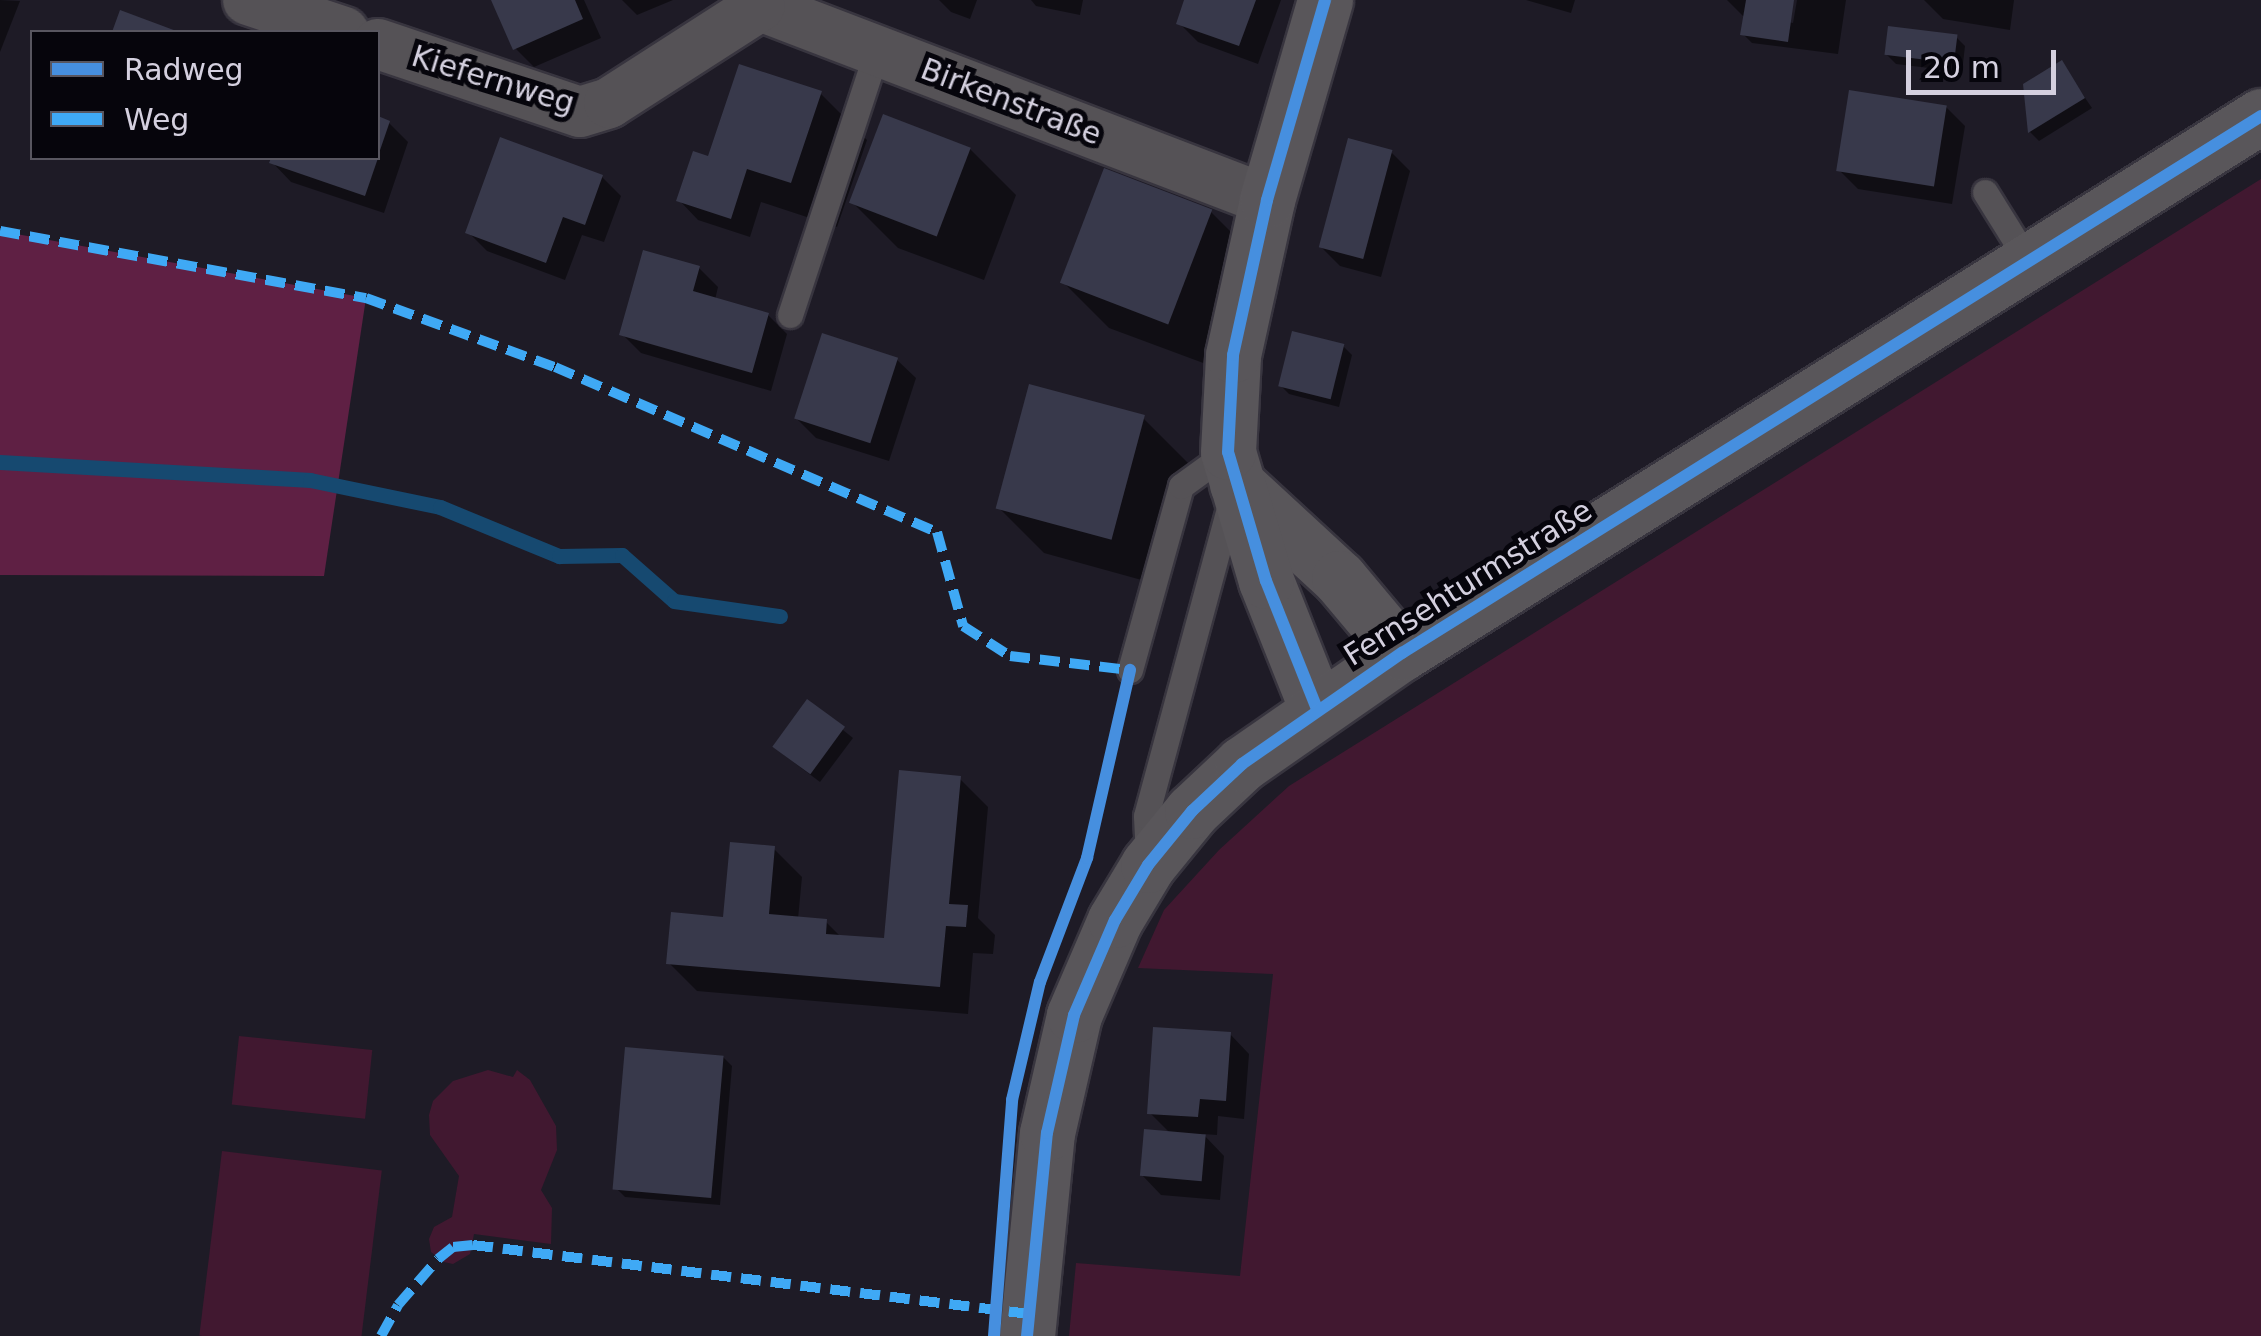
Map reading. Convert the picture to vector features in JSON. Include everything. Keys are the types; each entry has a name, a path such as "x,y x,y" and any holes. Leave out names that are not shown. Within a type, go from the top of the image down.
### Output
{"street":[{"path":"248,0 338,30"},
{"path":"1317,709 1266,581 1232,468 1233,355 1268,200 1325,0"},
{"name":"Birkenstraße","path":"759,3 1268,200"},
{"name":"Kiefernweg","path":"380,45 580,112 608,103 759,3"},
{"name":"Fernsehturmstraße","path":"1027,1336 1046,1133 1074,1015 1115,920 1148,866 1192,810 1242,764 1402,653 2261,116"},
{"path":"1232,468 1339,578 1402,653"}],"lane":[{"path":"790,315 877,51"},
{"path":"1984,192 2028,261"},
{"path":"1130,670 1181,486 1232,468"},
{"path":"1148,866 1146,816 1232,468"}],"shaded area":[{"path":"2261,179 2261,1336 1069,1336 1076,1263 1240,1276 1273,974 1138,968 1164,910 1219,850 1289,786"},
{"path":"0,231 366,298 324,576 0,575"},
{"path":"239,1036 372,1050 365,1119 232,1105"},
{"path":"488,1070 513,1077 517,1070 530,1080 556,1126 557,1150 541,1190 552,1208 551,1244 474,1234 470,1254 453,1264 431,1252 429,1239 434,1227 452,1217 459,1176 430,1135 429,1115 433,1101 453,1081"},
{"path":"222,1151 382,1171 361,1336 199,1336"}],"building":[{"path":"491,0 575,0 583,19 513,50"},
{"path":"1184,0 1256,0 1239,46 1176,24"},
{"path":"1746,0 1794,0 1788,42 1740,35"},
{"path":"120,10 174,30 113,30"},
{"path":"1888,26 1957,35 1954,63 1884,55"},
{"path":"2062,60 2085,98 2028,133 2023,84"},
{"path":"739,64 822,91 791,183 747,169 731,219 676,201 693,151 708,156"},
{"path":"1849,90 1947,105 1934,186 1836,171"},
{"path":"883,114 971,148 937,236 849,203"},
{"path":"380,117 390,121 380,150"},
{"path":"500,137 603,175 585,225 563,217 546,263 465,233"},
{"path":"1348,138 1392,150 1363,259 1319,247"},
{"path":"270,160 377,160 365,196 269,163"},
{"path":"1104,168 1212,210 1168,324 1060,283"},
{"path":"643,250 700,266 693,291 769,313 752,373 619,335"},
{"path":"1292,331 1344,344 1331,399 1278,386"},
{"path":"822,333 898,358 870,443 794,419"},
{"path":"1029,384 1145,415 1112,540 996,509"},
{"path":"807,699 845,727 810,774 772,747"},
{"path":"899,770 961,776 949,904 968,905 966,927 946,926 940,987 666,964 671,912 723,917 730,842 775,846 769,914 827,919 826,934 884,938"},
{"path":"1153,1027 1231,1032 1226,1101 1200,1099 1198,1117 1147,1114"},
{"path":"625,1047 724,1056 711,1198 613,1189"},
{"path":"1144,1129 1206,1134 1202,1181 1140,1176"}],"waterway":[{"path":"0,462 310,480 440,507 559,556 622,555 674,601 780,616"}],"marked path":[{"path":"0,231 366,298 555,367 937,532 963,626 1010,656 1130,670 1129,676"},
{"path":"381,1336 398,1305 438,1259 453,1247 473,1245 1029,1314"}],"cycle path":[{"path":"1317,709 1266,581 1228,452 1233,355 1267,200 1325,0"},
{"path":"1027,1336 1047,1133 1074,1015 1115,920 1148,865 1192,811 1242,764 1402,653 2261,116"},
{"path":"994,1336 1012,1100 1040,982 1087,858 1130,670"}]}
